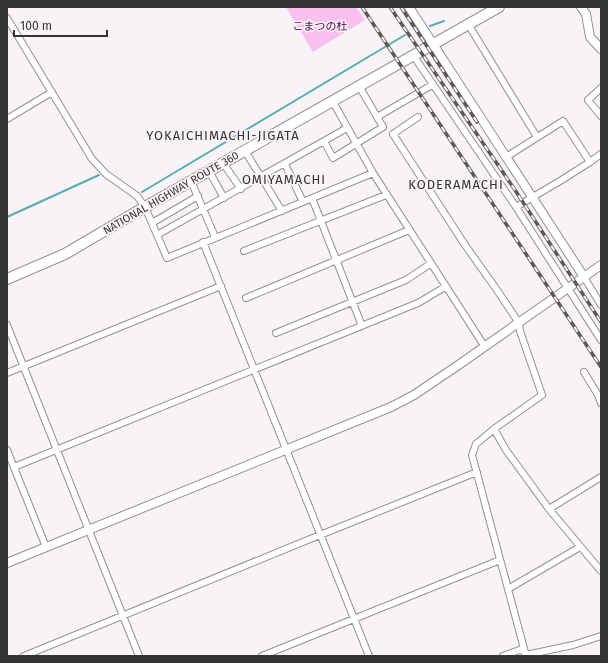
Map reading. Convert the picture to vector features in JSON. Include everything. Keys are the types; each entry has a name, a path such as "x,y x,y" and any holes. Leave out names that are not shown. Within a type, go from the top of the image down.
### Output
{"highway":[{"name":"NATIONAL HIGHWAY ROUTE 360","path":"7,279 65,254 145,207 499,7"}],"street":[{"path":"581,7 586,14 590,37 601,49"},
{"path":"412,8 432,44 533,197 601,305"},
{"path":"7,18 92,159 100,169 113,180 137,196 145,207 167,258 372,173"},
{"path":"468,24 538,137"},
{"path":"413,55 516,207 601,340"},
{"path":"377,117 432,85"},
{"path":"324,141 333,158 383,127 359,86"},
{"path":"601,88 588,100 601,116"},
{"path":"7,119 52,92"},
{"path":"333,102 372,173 484,347"},
{"path":"418,117 393,134 465,245 519,323 520,331 542,395 494,429 476,444 472,455 526,655"},
{"path":"506,157 563,121 590,162"},
{"path":"157,235 347,128"},
{"path":"246,151 282,211"},
{"path":"516,207 560,181 601,154"},
{"path":"223,163 240,188"},
{"path":"285,164 304,202"},
{"path":"209,171 224,198"},
{"path":"191,181 215,238"},
{"path":"244,251 386,195"},
{"path":"152,223 198,196"},
{"path":"312,198 362,326"},
{"path":"246,298 409,230"},
{"path":"203,242 369,656"},
{"path":"276,333 353,303 406,280 430,264"},
{"path":"7,563 391,407 414,395 601,265"},
{"path":"7,373 221,286"},
{"path":"14,467 418,303 445,287"},
{"path":"7,325 139,656"},
{"path":"584,372 598,395 601,403"},
{"path":"494,429 506,450 549,509 601,571"},
{"path":"7,450 46,547"},
{"path":"24,656 477,472"},
{"path":"549,509 601,477"},
{"path":"508,589 580,547"},
{"path":"262,656 500,560"},
{"path":"526,655 573,645 601,636"},
{"path":"503,656 522,649 526,655"}],"green space":[{"name":"こまつの杜","path":"286,7 356,7 365,20 313,52"}],"waterway":[{"path":"430,26 444,21"},
{"path":"142,192 405,35"},
{"path":"7,217 99,175"}],"railway":[{"path":"362,7 601,367"},
{"path":"390,7 515,190 601,322"},
{"path":"401,7 477,122"}],"district":[{"name":"YOKAICHIMACHI-JIGATA","path":"223,135"},
{"name":"OMIYAMACHI","path":"284,179"},
{"name":"KODERAMACHI","path":"456,184"}]}
